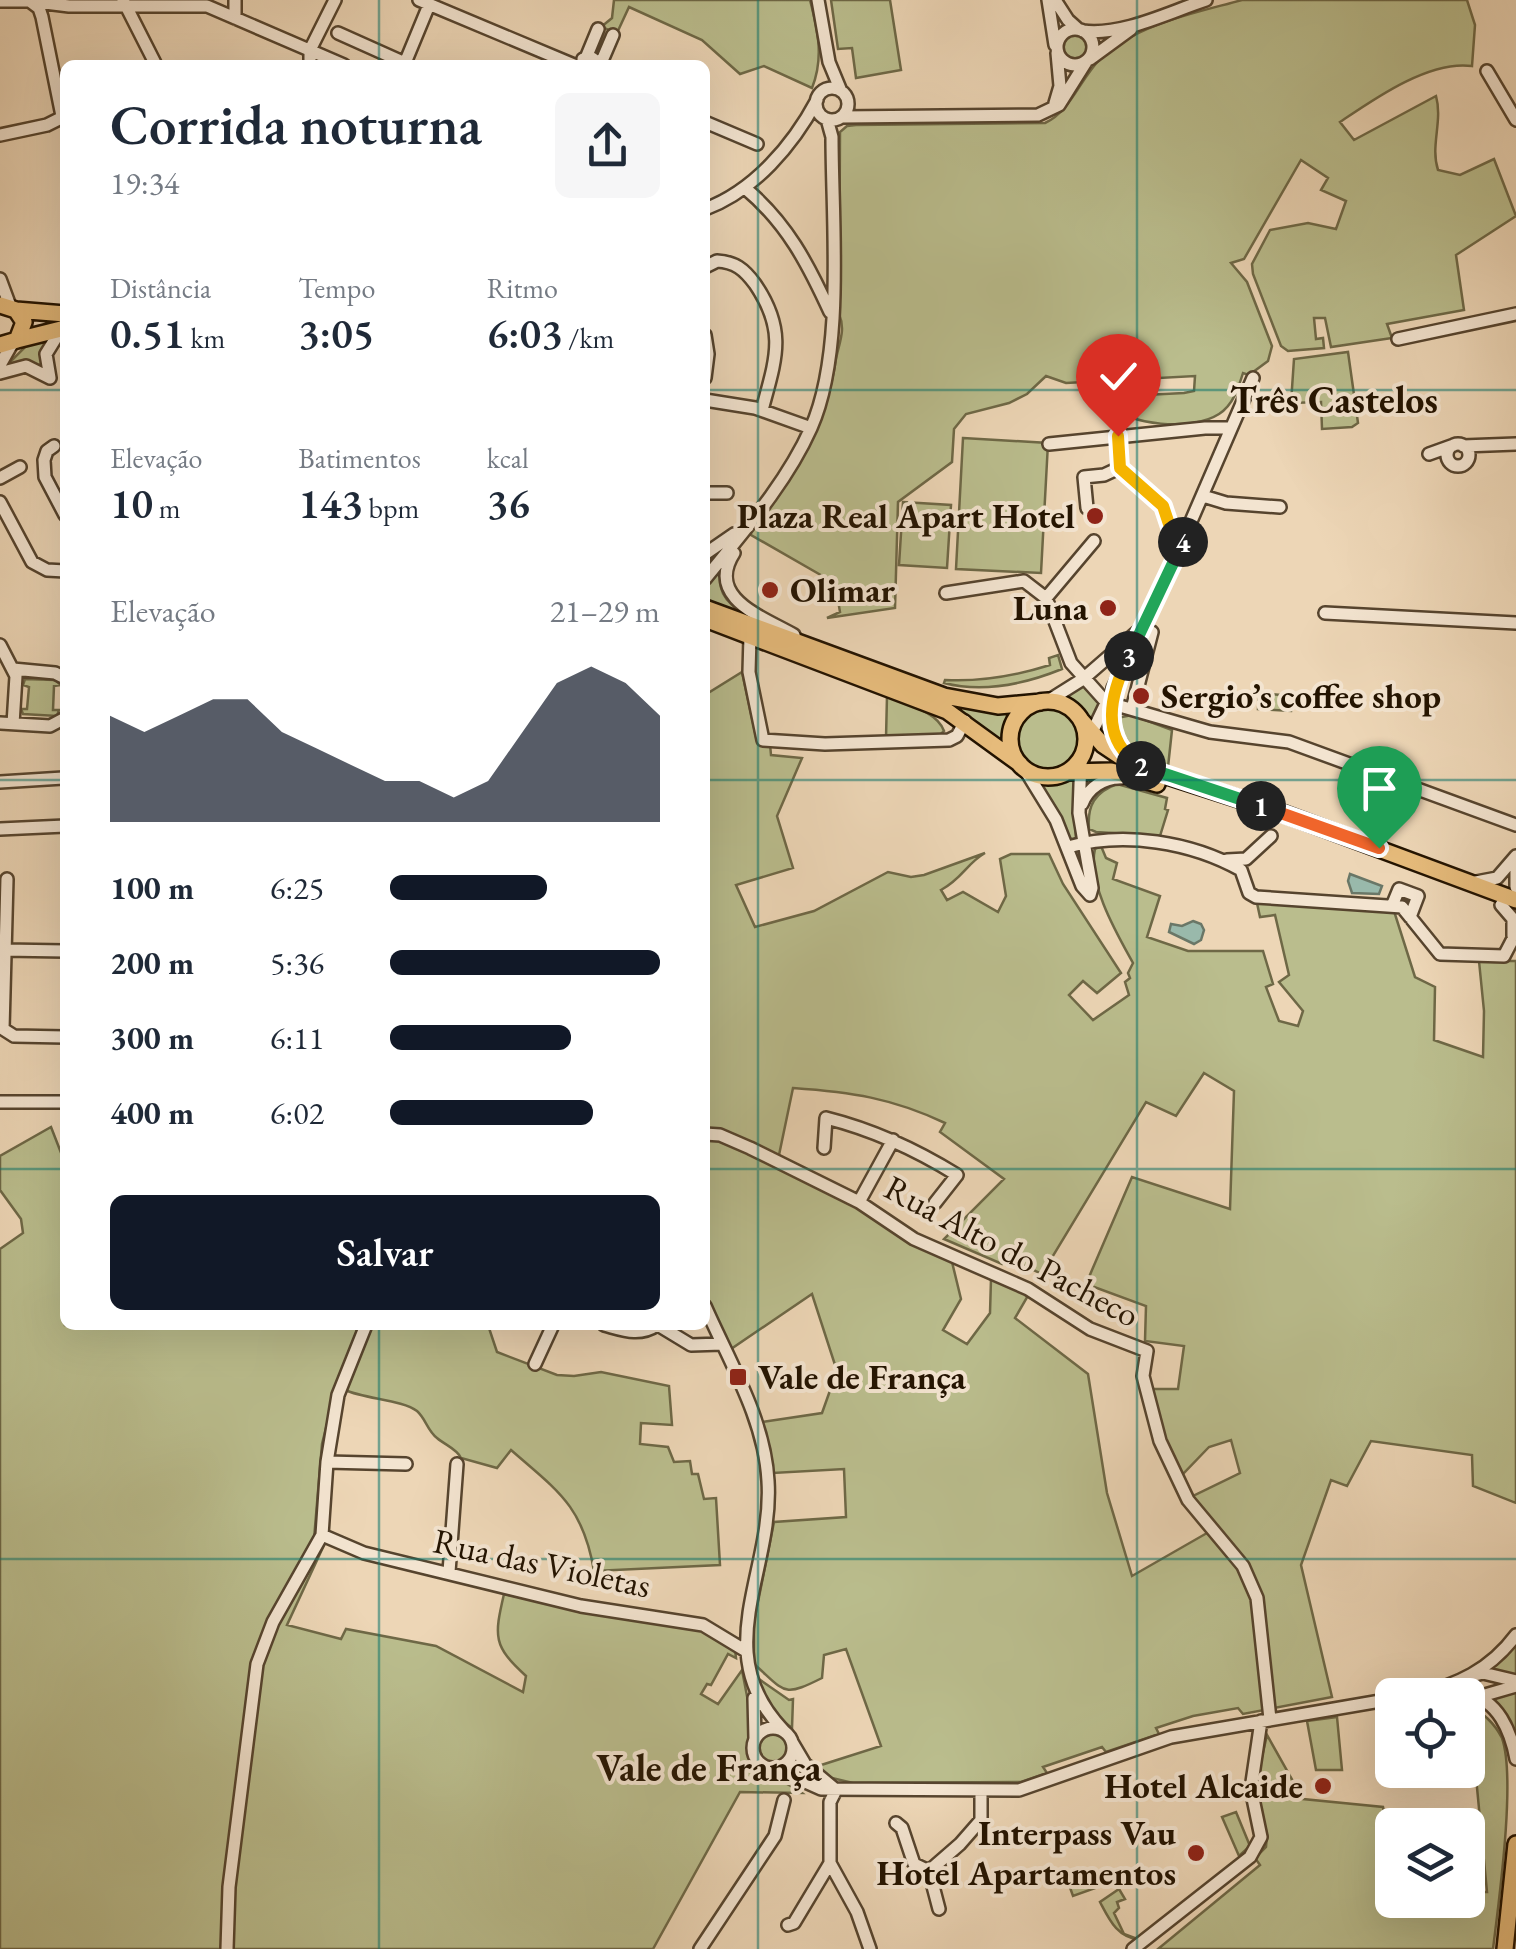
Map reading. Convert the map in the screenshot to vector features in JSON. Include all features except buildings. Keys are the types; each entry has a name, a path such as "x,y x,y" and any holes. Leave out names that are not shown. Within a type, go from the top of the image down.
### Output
{"main road":[{"path":"9,307 60,323"},
{"path":"9,307 24,322 10,343"},
{"path":"10,343 60,325"},
{"path":"710,610 930,692 998,706 1044,701 1067,706 1081,720 1082,756"},
{"path":"710,621 925,702 964,721 1022,766 1049,777 1082,756 1122,759 1144,774 1511,905"},
{"path":"1022,766 1011,746 1012,726 1024,710 1044,701"},
{"path":"1082,756 1111,771 1144,774 1285,814 1466,881 1511,905"},
{"path":"1504,1949 1516,1844"}],"street":[{"path":"0,1 29,0 62,6 206,3 333,60"},
{"path":"29,0 39,8 60,98"},
{"path":"235,0 235,18"},
{"path":"310,60 310,50 335,0"},
{"path":"818,0 829,62 844,97"},
{"path":"802,128 832,118 1038,115 1052,109 1063,100 1093,45 1051,0"},
{"path":"1051,0 1060,86 1052,109"},
{"path":"1057,50 1063,33 1103,32 1206,0"},
{"path":"124,2 153,60"},
{"path":"406,60 424,2 571,60"},
{"path":"46,36 51,13 62,6"},
{"path":"1057,50 1069,65 1087,61 1148,19"},
{"path":"581,60 598,29"},
{"path":"338,33 396,60"},
{"path":"603,60 613,34"},
{"path":"710,206 746,188 802,128 818,97 829,62"},
{"path":"1487,72 1516,120"},
{"path":"832,118 817,110 818,97 828,89 868,118"},
{"path":"710,573 792,464 811,428 828,372 832,316 832,118 844,97"},
{"path":"0,135 48,125 60,118"},
{"path":"710,124 757,144"},
{"path":"746,188 775,215 805,256 832,316"},
{"path":"710,264 716,261 738,266 771,308 776,336 772,375 762,410"},
{"path":"0,279 9,307"},
{"path":"1398,339 1516,314"},
{"path":"0,373 26,366 50,378 46,354 60,331"},
{"path":"0,366 10,343"},
{"path":"1022,766 1056,820 1082,886 1090,895 1079,813 1082,756 1185,536 1253,378"},
{"path":"710,401 762,410 811,428"},
{"path":"1049,444 1230,428"},
{"path":"1118,436 1120,468"},
{"path":"1430,454 1458,446 1510,444"},
{"path":"1498,458 1510,444"},
{"path":"54,446 47,451 44,469 60,503"},
{"path":"1458,446 1468,452 1466,462 1457,466 1445,464 1448,450 1458,446"},
{"path":"0,478 20,467"},
{"path":"1087,508 1084,477 1120,468 1163,506 1171,530 1185,536"},
{"path":"710,493 727,493"},
{"path":"1203,496 1226,503 1280,508"},
{"path":"0,502 32,562 47,570 60,570"},
{"path":"710,551 750,523"},
{"path":"750,523 728,561 725,583 729,594 736,602 822,651"},
{"path":"1046,598 1094,541"},
{"path":"946,593 1024,580 1046,598 1071,662 1108,703 1210,732 1290,742 1516,825"},
{"path":"1325,613 1516,622"},
{"path":"1044,701 1083,679 1141,630"},
{"path":"1132,710 1152,632 1141,630"},
{"path":"750,636 749,672 762,740 825,744 950,740 957,736 964,721"},
{"path":"0,645 16,676 6,723 50,726 60,721"},
{"path":"12,669 60,676"},
{"path":"1108,703 1123,752 1144,774"},
{"path":"1079,813 1084,798 1107,779 1144,774"},
{"path":"0,782 60,778"},
{"path":"0,829 60,826"},
{"path":"1244,865 1271,836"},
{"path":"1068,847 1099,840 1165,843 1244,865"},
{"path":"1466,881 1482,883 1497,878 1516,857"},
{"path":"1516,857 1516,887"},
{"path":"1244,865 1252,896 1402,907 1440,954 1504,956 1515,934 1511,905"},
{"path":"6,880 3,1030 14,1036 60,1037"},
{"path":"1392,906 1398,889 1418,896 1410,918"},
{"path":"4,950 60,951"},
{"path":"0,1102 60,1102"},
{"path":"824,1148 826,1118 893,1140 957,1174 935,1203"},
{"name":"Rua Alto do Pacheco","path":"710,1134 750,1148 859,1202 914,1240 1028,1288 1090,1329 1147,1351 1143,1376 1160,1441 1172,1469 1188,1500 1252,1580 1266,1720"},
{"path":"859,1202 893,1140"},
{"path":"710,1317 753,1418 768,1479 768,1517 752,1594 746,1651 754,1693 753,1752 766,1767 806,1785 818,1796 830,1820"},
{"path":"228,1949 229,1887 257,1664 272,1622 322,1534 327,1462 338,1395 364,1330"},
{"path":"534,1364 551,1330"},
{"path":"624,1330 649,1330"},
{"path":"666,1330 691,1345 722,1344"},
{"path":"327,1462 406,1464"},
{"path":"450,1572 457,1464"},
{"name":"Rua das Violetas","path":"322,1534 364,1553 580,1606 703,1625 746,1651"},
{"path":"1473,1678 1516,1635"},
{"path":"1468,1678 1483,1673 1516,1684"},
{"path":"1485,1692 1516,1684"},
{"path":"754,1693 805,1764 836,1790"},
{"path":"806,1785 836,1790 1019,1790 1171,1737 1375,1702"},
{"path":"1485,1706 1502,1718 1516,1759"},
{"path":"1133,1949 1258,1847 1261,1837 1251,1790 1266,1720"},
{"path":"755,1739 768,1729 788,1736"},
{"path":"774,1768 788,1761 792,1753 788,1736"},
{"path":"836,1790 830,1802 830,1863 857,1912 870,1949"},
{"path":"929,1872 981,1820 981,1791"},
{"path":"704,1948 775,1836 784,1800"},
{"path":"896,1824 902,1828 914,1864 929,1872 939,1909"},
{"path":"788,1925 794,1923 830,1863"}],"green space":[{"path":"614,0 810,0 819,55 812,88 764,66 740,74 702,40 629,7 617,33 601,27 612,18"},
{"path":"831,0 890,0 901,70 856,78 852,48 838,49"},
{"path":"1242,0 1467,0 1475,25 1472,66 1420,75 1340,122 1354,140 1436,96 1438,170 1460,175 1494,159 1516,216 1456,255 1464,310 1387,324 1392,338 1331,347 1325,318 1314,318 1316,339 1323,338 1324,348 1288,351 1281,346 1252,264 1270,230 1308,223 1336,229 1346,201 1321,190 1328,178 1301,160 1244,259 1231,263 1247,282 1272,346 1268,361 1249,375 1243,373 1224,410 1207,420 1161,424 1129,417 1105,404 1105,397 1194,391 1195,376 1066,383 1046,376 1027,394 1009,403 966,414 954,429 952,462 898,502 895,608 827,618 840,612 834,577 826,578 751,535 751,530 806,450 831,385 842,331 840,132 856,125 1045,123 1069,103 1100,59 1131,37 1167,21"},
{"path":"1075,34 1084,38 1088,47 1084,56 1075,60 1066,56 1062,47 1066,38"},
{"path":"50,336 42,350 42,367 23,362 5,367 28,344"},
{"path":"1348,352 1358,423 1322,429 1321,402 1291,403 1294,359"},
{"path":"963,438 1048,443 1041,573 956,569"},
{"path":"903,502 951,505 947,568 899,565"},
{"path":"718,548 721,589 729,603 765,625 710,604 710,554"},
{"path":"1058,655 1062,669 1019,683 974,687 944,683 1024,672 1050,665 1049,658"},
{"path":"742,672 756,737 770,744 771,755 802,758 777,816 793,868 736,885 755,927 814,911 888,872 911,877 924,875 985,853 941,890 947,900 963,892 998,912 1006,896 1000,859 1011,854 1049,854 1063,884 1121,973 1097,993 1083,981 1069,995 1093,1020 1129,995 1125,982 1130,978 1133,963 1099,892 1094,862 1095,849 1101,846 1106,858 1117,863 1113,879 1160,896 1147,937 1188,951 1263,951 1273,984 1266,987 1279,1021 1298,1026 1303,1011 1279,982 1289,975 1275,915 1260,917 1257,903 1394,911 1415,977 1435,987 1434,1040 1483,1057 1479,961 1516,961 1516,1503 1473,1486 1472,1455 1371,1441 1347,1486 1331,1480 1301,1565 1332,1697 1243,1714 1238,1708 1193,1716 1156,1728 1159,1734 1106,1752 1102,1747 1043,1767 1047,1773 1021,1782 853,1783 832,1778 815,1767 881,1746 846,1649 824,1655 822,1678 791,1690 779,1686 754,1664 754,1622 774,1522 846,1517 844,1469 773,1473 762,1422 822,1413 837,1371 812,1294 728,1351 710,1306 710,692","holes":["1204,1073 1234,1091 1230,1209 1132,1177 1086,1284 1146,1306 1145,1341 1184,1346 1178,1389 1150,1389 1180,1477 1209,1447 1231,1440 1240,1473 1189,1498 1214,1529 1132,1576 1107,1493 1088,1374 1015,1318 1029,1294 991,1279 990,1313 967,1344 943,1330 961,1299 952,1262 844,1199 777,1167 793,1088 871,1098 945,1123 940,1132 1004,1179 944,1239 1002,1264 1007,1258 1042,1274 1146,1102 1176,1116"]},
{"path":"25,679 55,680 60,684 54,686 53,710 59,710 57,716 23,714 21,709 27,709 29,687 23,685"},
{"path":"1084,686 1102,703 1092,723 1062,698"},
{"path":"1259,693 1292,696 1291,711 1258,709"},
{"path":"887,696 928,713 944,731 940,735 886,738"},
{"path":"937,699 1015,711 1006,731 1005,747"},
{"path":"1048,708 1070,717 1079,739 1070,761 1048,770 1026,761 1017,739 1026,717"},
{"path":"1132,715 1172,730 1168,767 1141,756 1128,745 1117,718"},
{"path":"1077,776 1076,839 1070,841 1038,783 1055,784"},
{"path":"1117,784 1167,798 1168,810 1160,836 1089,829 1094,800"},
{"path":"51,1127 60,1150 60,1330 357,1330 336,1388 322,1444 314,1539 325,1543 287,1625 341,1639 346,1629 436,1646 523,1692 526,1676 507,1657 499,1640 504,1594 608,1614 700,1625 735,1649 736,1658 728,1654 711,1685 707,1684 701,1694 718,1704 742,1670 752,1722 748,1757 759,1769 802,1793 740,1792 653,1949 0,1949 0,1249 23,1233 21,1219 0,1190 0,1156"},
{"path":"368,1330 490,1330 497,1352 557,1375 601,1372 669,1386 672,1425 641,1423 640,1444 668,1447 674,1462 690,1461 692,1474 698,1474 704,1499 716,1498 720,1565 594,1571 583,1530 566,1501 511,1450 497,1468 461,1458 434,1435 411,1407 345,1390"},
{"path":"1516,1641 1516,1678 1488,1670"},
{"path":"756,1677 793,1699 792,1728 770,1711"},
{"path":"1516,1689 1516,1739 1487,1700"},
{"path":"1337,1717 1342,1770 1316,1770 1307,1721"},
{"path":"1485,1717 1502,1738 1507,1781 1493,1949 1158,1949 1260,1865 1255,1858 1266,1847 1267,1835 1259,1801 1259,1770 1267,1735 1303,1799 1383,1807 1375,1808 1375,1918 1485,1918 1485,1808 1479,1808 1477,1788 1485,1788"},
{"path":"773,1732 787,1741 788,1747 779,1761 773,1762 759,1753 758,1747 767,1733"},
{"path":"1236,1812 1250,1846 1239,1856 1222,1817"},
{"path":"1097,1872 1101,1886 1073,1896 1068,1882"},
{"path":"1119,1889 1125,1899 1117,1902 1119,1908 1114,1913 1124,1934 1140,1940 1132,1938 1125,1935 1120,1932 1100,1902"}],"shaded area":[{"path":"1350,874 1382,886 1379,894 1352,893"},
{"path":"1193,921 1204,930 1201,940 1194,944 1169,932 1171,924 1182,926"}],"place":[{"name":"Plaza Real Apart Hotel","path":"1095,516"},
{"name":"Olimar","path":"770,590"},
{"name":"Luna","path":"1108,608"},
{"name":"Sergio’s coffee shop","path":"1141,696"},
{"name":"Vale de França","path":"738,1377"},
{"name":"Hotel Alcaide","path":"1323,1786"},
{"name":"Interpass Vau Hotel Apartamentos","path":"1196,1853"}],"district":[{"name":"Três Castelos","path":"1334,400"},
{"name":"Vale de França","path":"709,1768"}],"route":[{"path":"1118,436 1120,468 1163,506 1171,530 1185,536 1113,688 1110,718 1123,752 1148,770 1379,848"}]}
